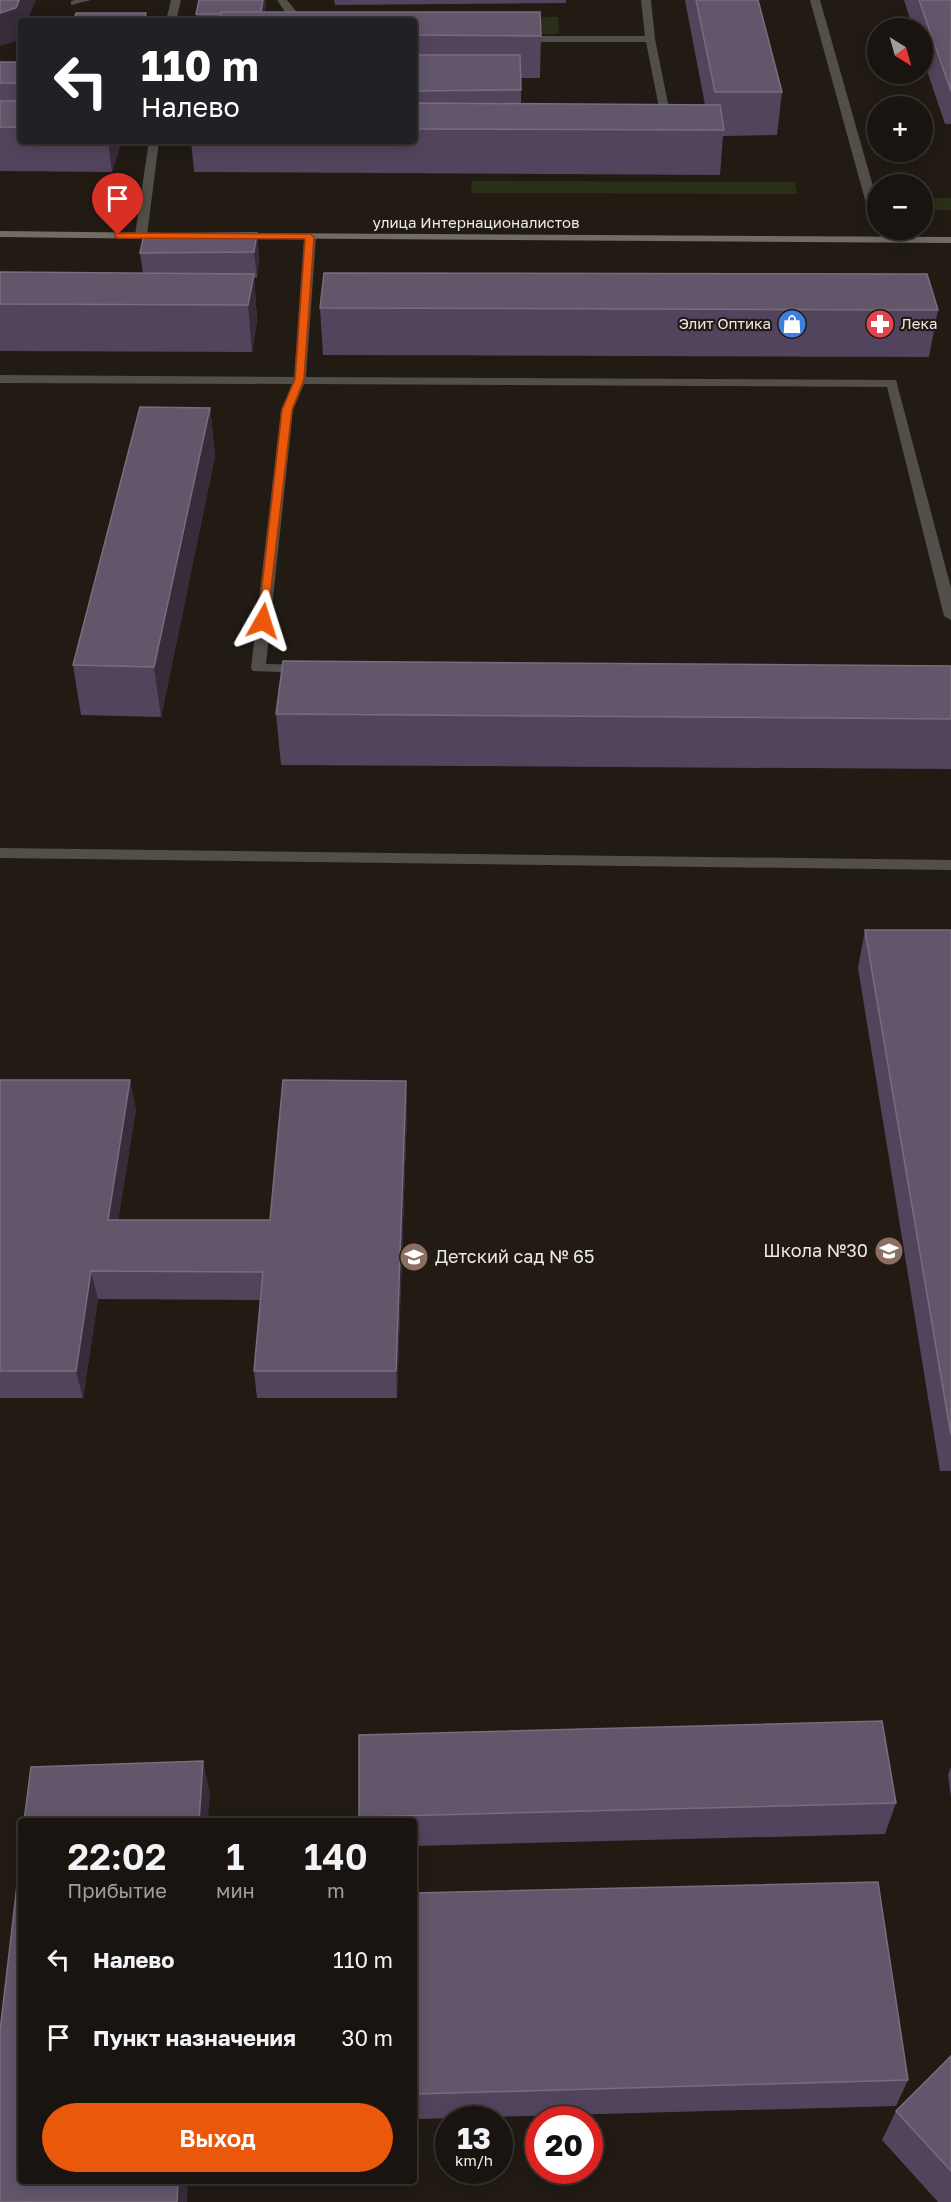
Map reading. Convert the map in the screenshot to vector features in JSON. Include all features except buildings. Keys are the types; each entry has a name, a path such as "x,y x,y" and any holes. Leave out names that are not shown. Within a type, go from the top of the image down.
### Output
{"street":[{"path":"74,3 86,0"},
{"path":"172,18 176,0"},
{"path":"282,0 295,18"},
{"path":"646,0 650,39 668,131 656,131"},
{"path":"816,0 867,185"},
{"path":"504,39 650,39"},
{"path":"141,236 154,144"},
{"path":"0,234 186,236"},
{"name":"улица Интернационалистов","path":"220,236 867,235"},
{"path":"310,237 300,379 287,410 258,668 317,669"},
{"name":"улица Интернационалистов","path":"933,239 951,240"},
{"path":"0,379 892,383 951,616"},
{"path":"0,853 951,865"}],"green space":[{"path":"460,17 558,17 559,34 460,34"},
{"path":"472,181 795,182 797,194 471,193"},
{"path":"933,198 951,198 951,210 933,210"}],"place":[{"name":"Элит Оптика","path":"792,324"},
{"name":"Лека","path":"880,324"},
{"name":"Школа №30","path":"889,1251"},
{"name":"Детский сад № 65","path":"414,1257"}],"route":[{"path":"118,235 310,237 300,379 287,410 263,621"}]}
